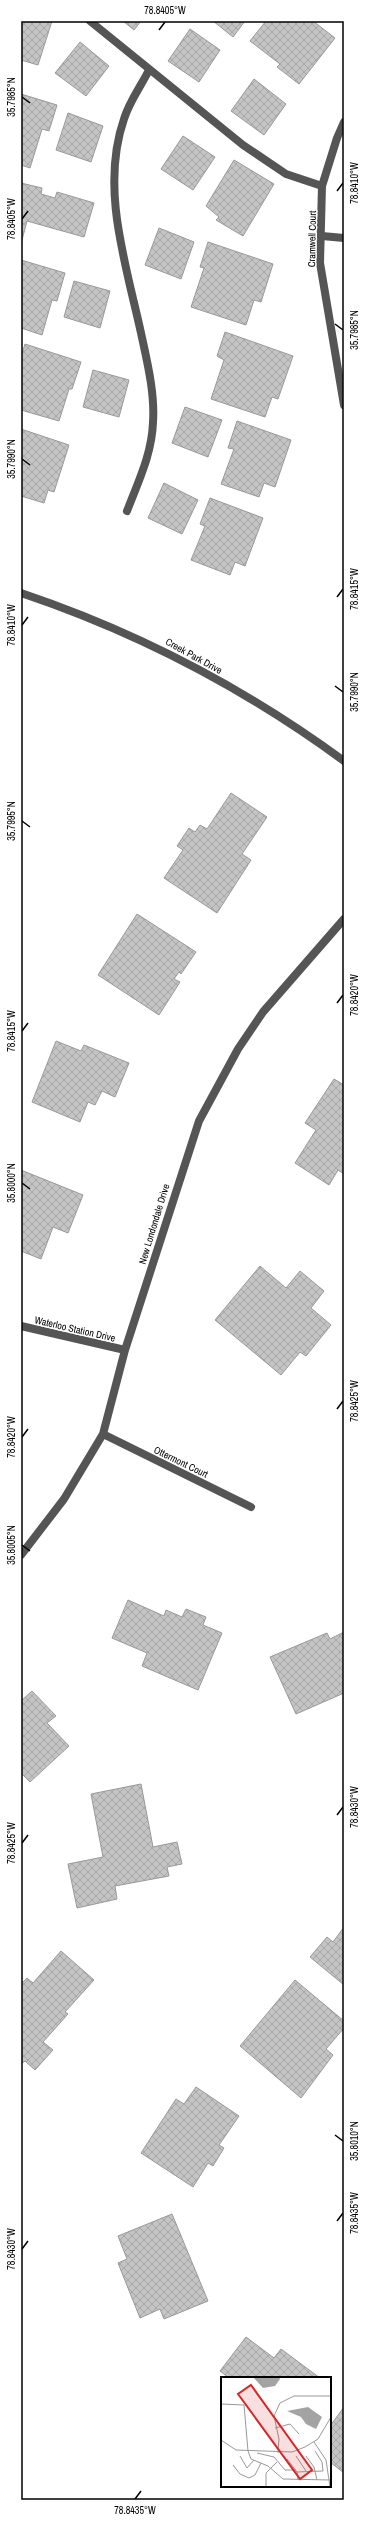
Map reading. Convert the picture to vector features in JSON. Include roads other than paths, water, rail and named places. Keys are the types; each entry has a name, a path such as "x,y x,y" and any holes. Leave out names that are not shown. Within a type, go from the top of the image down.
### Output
{"street":[{"path":"90,21 249,150 286,174 322,186"},
{"path":"127,511 148,457 154,421 143,343 117,220 114,185 117,149 124,118 149,70"},
{"name":"Cramwell Court","path":"344,122 336,138 322,186 322,236 320,263 344,405"},
{"path":"322,236 344,238"},
{"name":"Creek Park Drive","path":"21,593 58,606 151,644 247,696 344,761"},
{"name":"New Londondale Drive","path":"21,1555 64,1499 102,1434 125,1350 199,1121 238,1048 263,1012 344,919"},
{"name":"Waterloo Station Drive","path":"21,1326 125,1350"},
{"name":"Ottermont Court","path":"102,1434 251,1507"}]}
